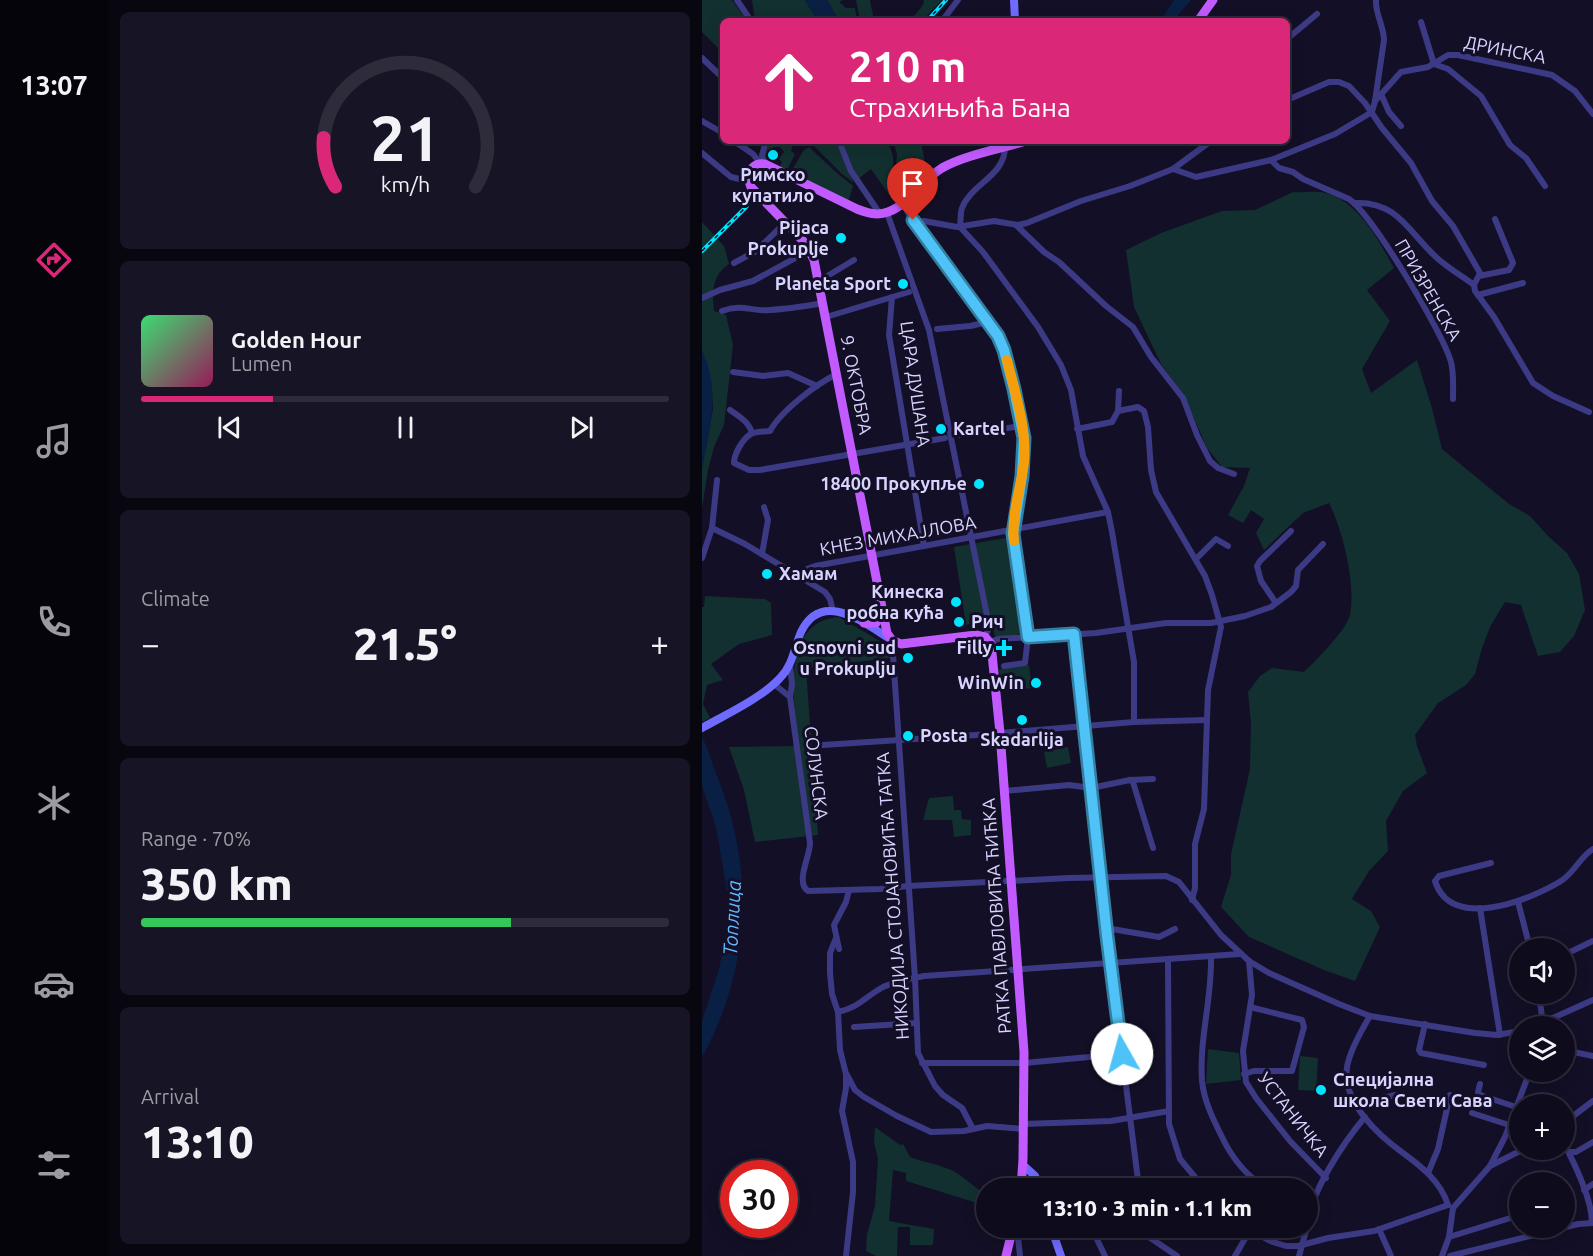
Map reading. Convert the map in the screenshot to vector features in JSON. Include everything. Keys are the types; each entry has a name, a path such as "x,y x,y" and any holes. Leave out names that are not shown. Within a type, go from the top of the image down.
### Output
{"main road":[{"path":"1014,0 1015,18"},
{"path":"1200,18 1213,0"},
{"path":"748,181 751,169 761,163 856,209 883,213 903,203 928,178 942,168 1016,144"},
{"name":"9. ОКТОБРА","path":"748,181 810,250 819,281 886,630 892,640"},
{"path":"702,728 774,684 790,664 806,625 815,616 833,610 844,613 903,644 972,635 988,639"},
{"path":"864,623 876,623 883,612"},
{"name":"РАТКА ПАВЛОВИЋА ЋИЋКА","path":"988,639 1000,733 1024,1063 1022,1178"},
{"path":"1023,1165 1036,1178"},
{"path":"1006,1256 1012,1238"},
{"path":"1055,1238 1061,1256"}],"street":[{"path":"737,0 749,18"},
{"path":"944,18 958,0"},
{"path":"1173,170 1196,177 1271,160 1335,134 1372,112 1384,35 1376,0"},
{"path":"1290,36 1317,14"},
{"path":"1421,22 1434,64 1448,69 1481,96 1510,145 1526,158 1545,186"},
{"name":"ДРИНСКА","path":"1375,101 1401,72 1434,64 1449,55 1458,55 1552,75 1575,91 1593,114"},
{"path":"702,58 720,75"},
{"path":"1290,99 1327,83 1339,82 1358,94 1411,164 1432,201 1451,222 1479,271 1474,285 1478,295 1494,317 1533,383 1552,396 1589,412"},
{"path":"1380,94 1389,112 1401,126"},
{"path":"702,121 720,131"},
{"path":"738,144 761,163"},
{"path":"761,163 765,144"},
{"path":"840,144 851,171 883,213 929,330 988,624 988,639 1130,629 1166,623 1205,623 1256,613 1276,603 1295,588 1298,570 1323,544"},
{"path":"916,223 924,221 960,227 994,221 1016,225 1048,216 1060,209 1173,170 1207,144"},
{"path":"960,227 964,205 997,169 1002,161 1005,147"},
{"path":"702,153 732,177 748,181"},
{"name":"ПРИЗРЕНСКА","path":"1271,160 1279,168 1293,172 1354,203 1378,206 1393,212 1437,258 1474,285"},
{"path":"903,203 998,336 1004,350 1022,426 1024,460 1013,530 1028,637 1025,663 1004,666"},
{"name":"ПРИЗРЕНСКА","path":"1354,203 1378,233 1433,323 1451,361 1454,399"},
{"path":"1479,276 1509,270 1513,263 1495,219"},
{"path":"734,263 756,251 786,222"},
{"path":"1016,225 1044,252 1063,265 1106,306 1133,327 1150,357 1183,398 1210,461 1218,468 1234,474"},
{"path":"960,227 982,252 1038,327 1057,358 1071,390 1085,462 1108,512 1130,629 1135,672 1134,722"},
{"path":"702,298 720,290 753,281 810,250"},
{"path":"819,281 854,260"},
{"path":"1478,295 1523,283"},
{"path":"826,317 909,292"},
{"name":"ЦАРА ДУШАНА","path":"892,297 889,330 924,546"},
{"path":"722,311 743,306 756,310 770,310 823,303"},
{"path":"937,329 988,322"},
{"path":"733,372 758,376 788,373 817,386"},
{"path":"837,374 817,386 780,417 771,431 752,433 746,438 734,460 736,464 746,469 760,470 945,438"},
{"path":"1077,429 1110,423 1118,411 1119,391"},
{"path":"1118,411 1138,407 1144,411 1156,492 1196,559 1210,588 1220,621 1220,636 1209,684 1204,809 1196,844 1195,888 1192,900"},
{"path":"730,410 740,415 752,433"},
{"path":"958,435 1022,426"},
{"path":"702,558 712,528 717,480"},
{"path":"762,554 768,523 764,507"},
{"name":"КНЕЗ МИХАЈЛОВА","path":"712,528 804,579 807,569 811,567 1108,512"},
{"path":"1196,559 1216,538 1217,531"},
{"path":"1276,603 1261,580 1257,566 1291,531"},
{"path":"1216,538 1228,546"},
{"path":"804,579 828,595 833,610"},
{"path":"1074,634 1106,928 1138,1178"},
{"name":"НИКОДИЈА СТОЈАНОВИЋА ТАТКА","path":"892,640 918,1053 922,1064 940,1092 962,1108 973,1129"},
{"name":"СОЛУНСКА","path":"790,664 792,687 790,697 810,843 803,885 807,890 813,892 849,890"},
{"path":"774,684 790,697"},
{"path":"823,745 1134,722 1207,720"},
{"path":"1004,791 1069,786 1091,788 1130,780 1153,779"},
{"path":"1130,780 1133,782 1153,848"},
{"path":"1491,863 1439,876 1435,881 1439,891 1446,899 1456,904 1480,908 1518,902 1561,881 1593,849"},
{"path":"838,949 834,922 846,902 849,890 1148,875 1170,877 1179,882 1221,935 1240,954 1249,961 1304,989 1370,1016 1475,1033 1509,1034"},
{"path":"1518,902 1527,938"},
{"path":"1480,908 1500,1035"},
{"path":"1106,928 1159,937 1175,929"},
{"path":"836,938 830,953 830,972 832,994 838,1012 838,1038 846,1074 842,1107 853,1158 854,1179 846,1256"},
{"path":"1575,950 1593,941"},
{"path":"838,1012 855,1007 889,984 915,978 1240,954"},
{"path":"1211,957 1202,1068 1205,1096 1215,1123 1232,1155 1253,1178"},
{"path":"1168,960 1170,1130 1177,1153 1195,1178"},
{"name":"УСТАНИЧКА","path":"1249,961 1252,995 1244,1043 1244,1074 1249,1088 1267,1112 1326,1178"},
{"path":"1560,1016 1593,1000"},
{"path":"1244,1074 1254,1071 1292,1071 1304,1027 1302,1020 1250,1007"},
{"path":"1370,1016 1356,1043 1347,1069 1352,1094 1365,1117 1387,1140 1428,1173 1443,1193 1450,1207 1449,1237 1442,1256"},
{"path":"854,1027 916,1023"},
{"path":"1425,1024 1419,1047 1421,1053 1484,1065"},
{"path":"1575,1052 1593,1056"},
{"path":"922,1064 1024,1063 1122,1054"},
{"path":"846,1074 855,1090 925,1131 939,1132 991,1126 1129,1119 1169,1111"},
{"path":"1480,1084 1478,1090 1480,1095 1509,1105"},
{"path":"1359,1108 1375,1100 1395,1095"},
{"path":"1428,1173 1438,1149 1450,1095"},
{"path":"1575,1115 1593,1101"},
{"path":"1472,1113 1509,1125 1490,1167"},
{"path":"1318,1193 1343,1146 1365,1117"},
{"path":"1575,1152 1593,1142"},
{"path":"1264,1238 1282,1245 1294,1246 1379,1229 1450,1207 1490,1167 1509,1157"},
{"path":"1446,1248 1449,1256 1578,1224 1592,1223 1592,1215 1572,1160"},
{"path":"1584,1191 1593,1184"},
{"path":"1449,1237 1509,1218"},
{"path":"1379,1229 1391,1256"},
{"path":"1017,1238 1020,1256"},
{"path":"1096,1238 1105,1256"},
{"path":"1154,1238 1177,1256"},
{"path":"1235,1256 1244,1238"},
{"path":"1299,1256 1305,1238"}],"green space":[{"path":"702,0 732,0 745,18 720,18 720,50 702,32"},
{"path":"752,0 805,0 816,18 755,18"},
{"path":"827,0 843,0 839,2 846,8 855,8 857,18 837,18"},
{"path":"856,0 870,0 873,18 859,18"},
{"path":"924,0 942,0 925,18 912,18 923,5"},
{"path":"768,144 793,144 791,151 795,154 786,172 779,168 782,162 779,159 784,152 780,147 774,147 769,152 771,154 767,161 763,160"},
{"path":"812,144 838,144 854,183"},
{"path":"842,144 887,144 893,160 890,196 871,169 858,179"},
{"path":"894,144 922,144 925,163 899,186 893,200 897,154"},
{"path":"809,147 853,186 848,202 790,174 803,151"},
{"path":"1293,192 1326,193 1348,205 1367,224 1394,268 1367,290 1390,321 1362,369 1371,393 1417,360 1442,449 1509,504 1530,516 1567,553 1579,574 1585,610 1574,636 1560,652 1538,656 1521,605 1505,602 1490,627 1475,674 1466,685 1438,703 1415,735 1427,773 1403,791 1386,821 1388,851 1369,871 1352,899 1371,911 1380,927 1355,981 1249,937 1221,907 1231,875 1231,854 1250,769 1251,723 1248,692 1260,676 1272,668 1304,672 1330,645 1348,621 1351,602 1350,573 1339,528 1329,503 1303,513 1264,550 1256,533 1264,519 1251,510 1243,523 1228,515 1244,486 1250,468 1222,467 1207,448 1184,395 1161,364 1134,307 1126,250 1161,233 1222,211 1255,210"},
{"path":"702,222 724,246 729,264 719,273 714,284 713,304 714,311 726,315 733,345 724,425 714,447 702,508 702,468 713,409 711,380 702,351"},
{"path":"1011,537 1026,633 996,639 990,618 966,625 954,547"},
{"path":"705,596 765,599 771,603 772,635 739,644 711,664 723,680 707,685 703,704 710,718 702,722 702,607 704,607"},
{"path":"839,617 885,644 890,658 806,668 818,835 755,842 744,790 729,747 799,746 794,688 799,649 807,633 820,622"},
{"path":"1029,665 1032,688 1002,692 999,669"},
{"path":"1068,747 1071,763 1047,768 1044,752"},
{"path":"953,796 954,810 961,810 962,819 971,820 971,835 954,837 952,820 923,820 929,798"},
{"path":"1208,1049 1239,1053 1241,1080 1206,1084"},
{"path":"1300,1056 1318,1058 1316,1091 1298,1090"},
{"path":"875,1127 900,1145 903,1144 910,1157 944,1167 976,1187 976,1203 906,1181 906,1173 893,1170 889,1221 934,1229 933,1245 910,1245 910,1227 898,1227 897,1256 876,1256 866,1251 867,1234 875,1206 878,1159 874,1142"}],"water":[{"path":"805,0 827,0 837,18 816,18"},
{"path":"1174,0 1191,0 1176,18 1162,18"},
{"path":"702,351 711,380 712,409 702,468"},
{"name":"Топлица","path":"702,738 729,811 738,846 742,882 742,918 738,954 730,989 718,1023 702,1057 702,1021 719,969 727,928 728,897 716,827 702,786"}],"railway":[{"path":"930,18 946,0"},
{"path":"702,251 747,206"}],"slow traffic":[{"path":"1007,360 1020,414 1024,447 1022,476 1013,530 1014,541"}],"place":[{"name":"Римско купатило","path":"773,155"},
{"name":"Pijaca Prokuplje","path":"841,238"},
{"name":"Planeta Sport","path":"903,284"},
{"name":"Kartel","path":"941,429"},
{"name":"18400 Прокупље","path":"979,484"},
{"name":"Хамам","path":"767,574"},
{"name":"Кинеска робна кућа","path":"956,602"},
{"name":"Рич","path":"959,622"},
{"name":"Filly","path":"1004,648"},
{"name":"Osnovni sud u Prokuplju","path":"908,658"},
{"name":"WinWin","path":"1036,683"},
{"name":"Skadarlija","path":"1022,720"},
{"name":"Posta","path":"908,736"},
{"name":"Специјална школа Свети Сава","path":"1321,1090"}],"route":[{"path":"913,220 998,336 1014,389 1024,447 1013,534 1028,637 1074,634 1122,1054"}]}
